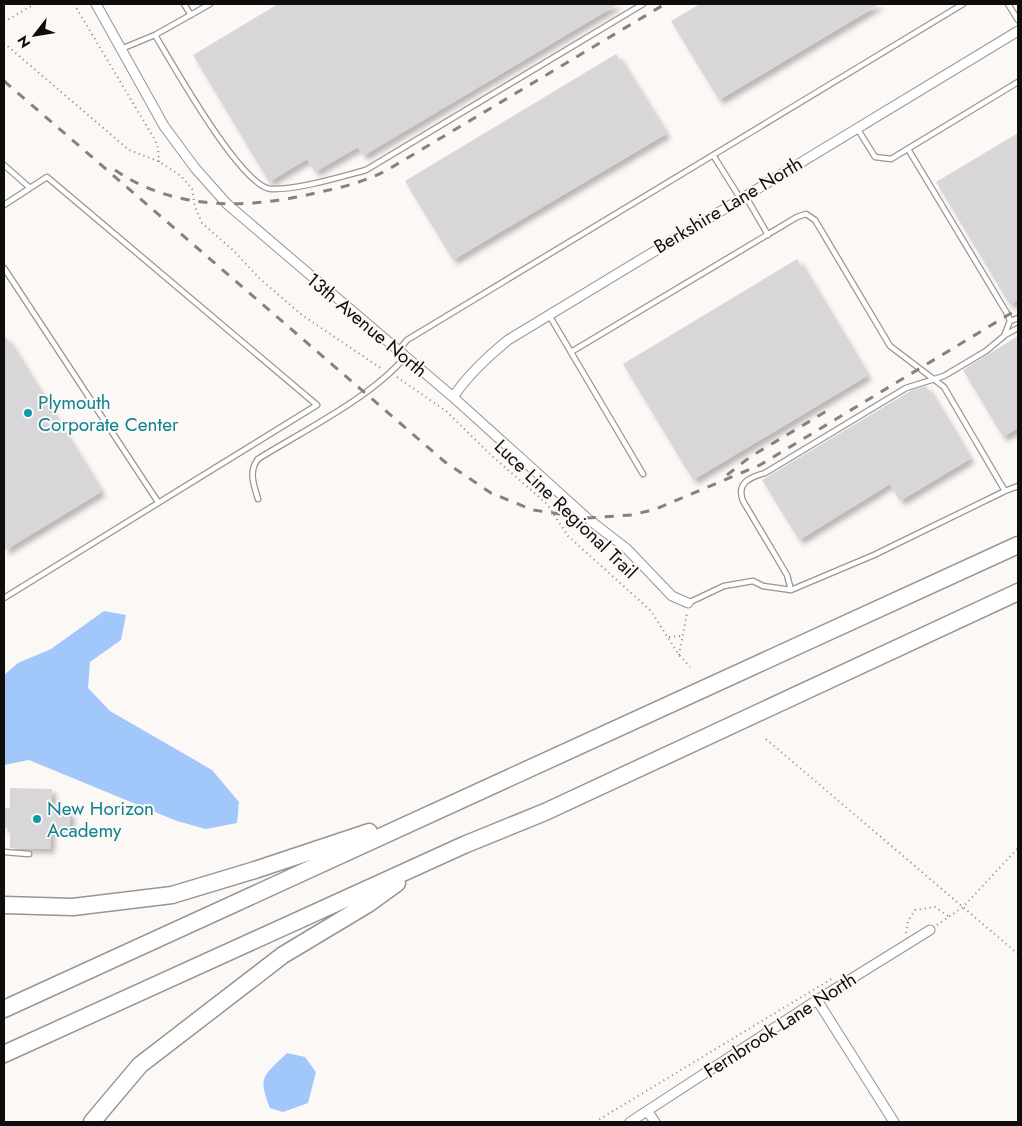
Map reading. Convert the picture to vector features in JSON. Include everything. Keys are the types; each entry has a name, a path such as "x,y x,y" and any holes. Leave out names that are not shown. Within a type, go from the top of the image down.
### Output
{"highway":[{"path":"4,1009 1018,545"},
{"path":"4,1054 425,863 545,812 1018,592"},
{"path":"4,904 73,907 172,895 256,870 456,802"},
{"path":"92,1122 140,1066 283,955 368,904 425,863"}],"street":[{"name":"13th Avenue North","path":"96,4 164,126 212,188 280,251 453,397 588,518 628,549 672,596 688,603"},
{"name":"Berkshire Lane North","path":"453,397 462,384 490,355 508,340 548,314 1018,31"},
{"name":"Fernbrook Lane North","path":"630,1122 817,1000 930,930"},
{"path":"817,1000 894,1122"},
{"path":"648,1112 655,1122"}],"lane":[{"path":"184,4 191,15"},
{"path":"121,49 155,35 210,4"},
{"path":"155,35 192,98 234,158 259,185 271,189 325,181 366,170 643,4"},
{"path":"258,499 252,474 253,465 258,459 391,374 407,340 963,4"},
{"path":"1008,4 1018,20"},
{"path":"857,128 875,157 891,159 1018,82"},
{"path":"908,149 1010,321"},
{"path":"713,155 768,235"},
{"path":"4,165 30,188"},
{"path":"4,205 47,177 317,404 4,598"},
{"path":"571,352 797,217 806,214 815,220 890,346 944,387 1005,491"},
{"path":"4,268 158,502"},
{"path":"548,314 643,474"},
{"path":"1004,336 1010,321 1018,318"},
{"path":"791,590 787,575 743,501 741,495 744,483 748,478 765,472 906,388 952,372 1018,328"},
{"path":"688,603 724,586 753,581 763,586 791,590 874,555 1018,486"},
{"path":"4,852 29,854"}],"path":[{"path":"4,22 35,4"},
{"path":"74,4 155,140 158,148 158,162"},
{"name":"Luce Line Regional Trail","path":"4,43 129,150 158,162 177,173 189,185 194,194 196,212 202,223 234,251 272,290 344,346 415,388 446,411 492,456 547,504 568,536 651,611 679,655 690,667"},
{"path":"679,655 688,603"},
{"path":"668,638 681,636"},
{"path":"766,739 1018,954"},
{"path":"930,930 963,907 1018,848"},
{"path":"909,934 906,936 908,921 915,910 936,907 948,916"},
{"path":"595,1122 838,975"}],"water":[{"path":"104,611 126,615 121,640 90,662 88,688 110,711 212,770 239,802 237,823 206,829 177,821 29,760 4,765 4,675 18,663 51,649"},
{"path":"287,1053 305,1057 316,1072 308,1103 283,1112 270,1108 264,1083 268,1072"}],"building":[{"path":"278,4 618,4 363,156 358,147 315,172 307,159 269,182 193,55"},
{"path":"700,4 880,4 719,100 671,21"},
{"path":"616,54 666,134 453,260 405,181"},
{"path":"1018,133 1018,300 1010,305 936,182"},
{"path":"797,259 867,376 693,480 623,364"},
{"name":"Plymouth Corporate Center","path":"4,334 101,492 4,551"},
{"path":"1018,336 1018,428 1003,437 963,370"},
{"path":"926,386 970,459 900,501 890,484 799,540 762,480 912,390"},
{"name":"New Horizon Academy","path":"10,788 52,789 51,810 70,811 70,829 51,828 50,849 10,848 10,828 4,828 4,808 10,808"}],"railway":[{"path":"115,170 138,184 163,194 188,200 215,203 267,202 294,198 355,183 389,169 665,4"},
{"path":"4,81 445,462 491,493 533,510 587,518 632,515 656,509 760,465 1018,309"},
{"path":"727,475 750,457 830,409"}],"place":[{"name":"Plymouth Corporate Center","path":"28,413"},
{"name":"New Horizon Academy","path":"37,819"}]}
